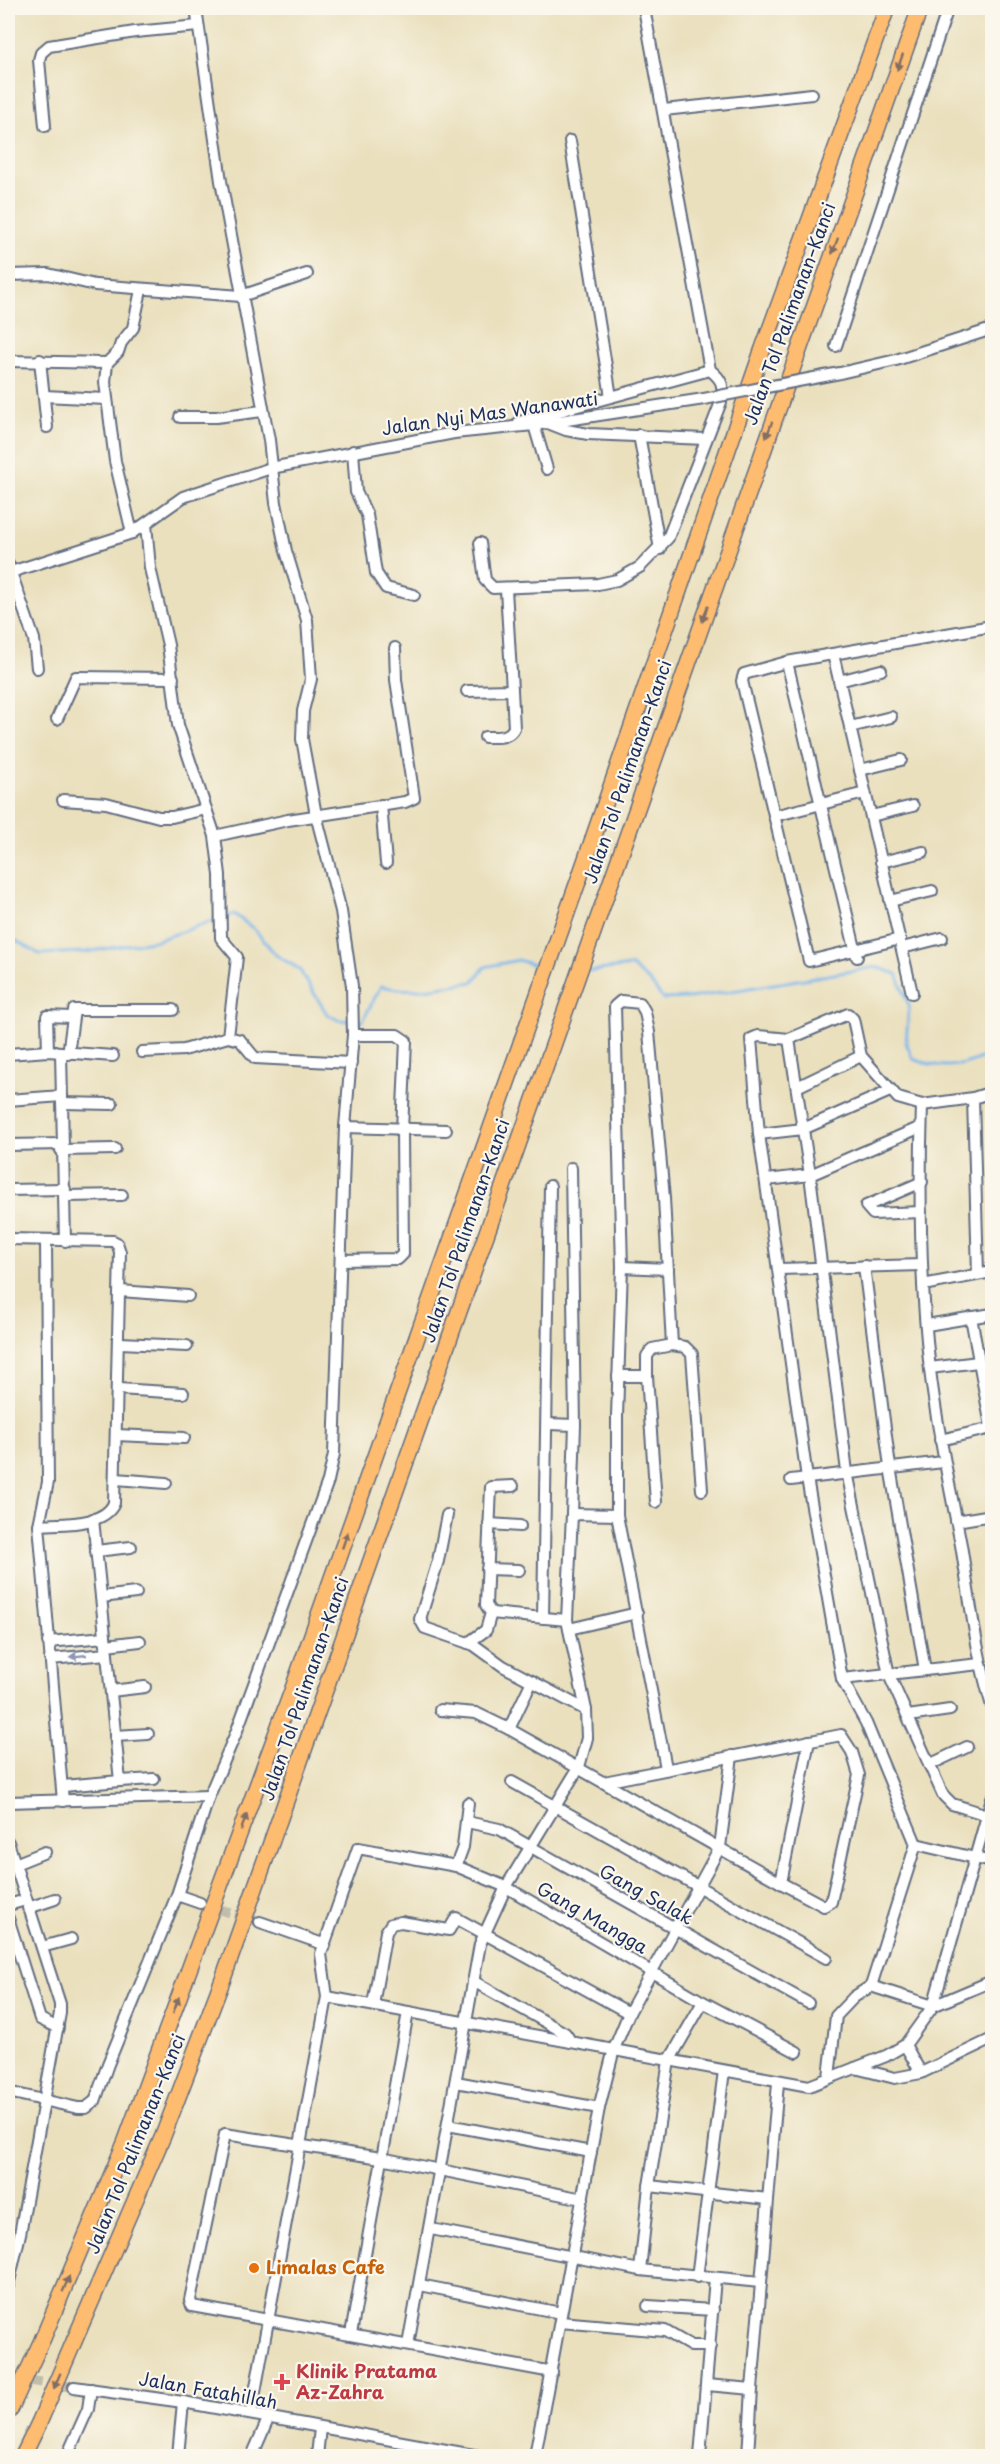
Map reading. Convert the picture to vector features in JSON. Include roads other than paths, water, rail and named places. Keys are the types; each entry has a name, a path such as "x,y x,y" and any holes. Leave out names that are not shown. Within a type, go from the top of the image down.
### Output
{"highway":[{"name":"Jalan Tol Palimanan–Kanci","path":"8,2414 43,2338 125,2143 292,1691 577,887 761,354 887,8"},
{"name":"Jalan Tol Palimanan–Kanci","path":"23,2457 142,2187 224,1976 920,8"}],"street":[{"path":"8,2092 86,2108 95,2101 177,1895 209,1796 236,1733 328,1481 334,1454 345,1127 353,1033 349,949 316,815 302,739 303,711 311,679 307,620 286,550 271,468 221,181 196,8"},
{"path":"480,543 487,584 493,588 506,589 617,580 640,567 660,549 668,538 721,402 724,388 718,376 710,370 644,8"},
{"path":"836,346 948,8"},
{"path":"45,126 39,60 41,52 49,46 135,32 198,26"},
{"path":"664,110 812,94"},
{"path":"570,141 611,397"},
{"path":"8,275 48,274 95,285 242,296 307,274"},
{"path":"132,533 115,461 106,399 107,363 131,332 141,290"},
{"name":"Jalan Nyi Mas Wanawati","path":"8,570 132,533 183,497 271,468 353,451 502,427 534,425 704,399 840,373 896,360 993,329"},
{"path":"40,360 47,427"},
{"path":"8,361 107,363"},
{"path":"502,427 710,370"},
{"path":"44,396 106,399"},
{"path":"180,417 216,417 262,411"},
{"path":"548,423 566,430 588,434 705,439"},
{"path":"534,425 547,469"},
{"path":"639,435 660,549"},
{"path":"353,451 356,492 367,515 376,573 386,588 414,595"},
{"path":"146,524 150,568 168,645 178,725 215,836 222,917 221,938 237,957 228,1037"},
{"path":"8,570 34,639 37,668"},
{"path":"485,737 505,736 512,733 514,728 506,589"},
{"path":"942,938 809,961 742,681 748,671 787,662 993,626"},
{"path":"215,836 414,798 396,680 395,648"},
{"path":"832,654 912,993"},
{"path":"787,662 856,954"},
{"path":"839,681 881,670"},
{"path":"57,719 76,677 173,678"},
{"path":"467,691 512,690"},
{"path":"850,727 891,717"},
{"path":"860,770 901,760"},
{"path":"774,816 865,793"},
{"path":"63,800 106,803 159,817 172,817 206,809"},
{"path":"381,805 386,863"},
{"path":"871,816 913,806"},
{"path":"881,862 923,852"},
{"path":"891,901 932,891"},
{"path":"666,1768 617,1515 618,1376 622,1267 615,1006 621,1001 640,1003 645,1012 649,1032 672,1345"},
{"path":"65,1241 62,1100 65,1053 71,1017 77,1009 173,1010"},
{"path":"829,2077 836,2016 854,1997 871,1986 916,1844 866,1723 842,1679 807,1478 759,1134 751,1039 758,1036 789,1039 848,1014 853,1019 861,1056 890,1092 908,1102 922,1106 973,1098 993,1092"},
{"path":"48,1051 47,1016 71,1017"},
{"path":"341,1260 402,1257 402,1130 406,1041 397,1035 353,1033"},
{"path":"142,1052 184,1050 234,1036 255,1058 351,1063"},
{"path":"789,1039 810,1175 847,1472 889,1675 943,1795 952,1804 987,1815"},
{"path":"8,1054 48,1051 113,1056"},
{"path":"797,1087 861,1056"},
{"path":"759,1134 803,1129 890,1092"},
{"path":"973,1098 978,1274"},
{"path":"8,1100 62,1100 112,1104"},
{"path":"922,1106 922,1265 930,1368 943,1462 956,1521 980,1664 988,1677 993,1706"},
{"path":"345,1127 446,1130"},
{"path":"767,1180 810,1175 921,1127"},
{"path":"8,1145 115,1149"},
{"path":"408,2345 431,2229 473,1981 484,1932 506,1887 579,1767 588,1726 568,1624 574,1425 571,1168"},
{"path":"921,1212 873,1214 866,1206 922,1182"},
{"path":"543,1618 548,1424 550,1186"},
{"path":"8,1190 122,1195"},
{"path":"549,1233 570,1233"},
{"path":"8,1239 117,1243 120,1252 116,1479 112,1508 93,1519 39,1525"},
{"path":"46,1240 48,1482 39,1525 63,1801"},
{"path":"779,1269 922,1265"},
{"path":"864,1266 890,1467 925,1670"},
{"path":"622,1267 668,1269"},
{"path":"923,1285 993,1272"},
{"path":"120,1291 188,1296"},
{"path":"927,1326 993,1314"},
{"path":"940,1440 992,1430 971,1317"},
{"path":"120,1343 187,1346"},
{"path":"656,1502 647,1376 649,1352 672,1345 685,1347 692,1354 702,1490"},
{"path":"930,1368 978,1362"},
{"path":"618,1376 647,1376"},
{"path":"118,1389 183,1393"},
{"path":"548,1424 574,1425"},
{"path":"116,1435 184,1438"},
{"path":"791,1480 943,1462"},
{"path":"116,1479 165,1483"},
{"path":"468,1642 486,1630 490,1613 486,1605 491,1487 513,1486"},
{"path":"572,1514 617,1515"},
{"path":"447,1515 438,1561 420,1619 424,1628 468,1642 532,1681 586,1710"},
{"path":"956,1521 993,1515"},
{"path":"93,1519 120,1781"},
{"path":"489,1524 520,1526"},
{"path":"96,1551 131,1547"},
{"path":"487,1569 519,1570"},
{"path":"101,1597 136,1593"},
{"path":"490,1613 543,1618 568,1624 637,1613"},
{"path":"50,1659 106,1645 140,1641"},
{"path":"48,1642 106,1645"},
{"path":"842,1679 980,1664"},
{"path":"509,1729 532,1681"},
{"path":"111,1691 145,1687"},
{"path":"440,1710 476,1713 509,1729 781,1883 824,1906 831,1902 859,1769 842,1735 604,1782"},
{"path":"908,1716 950,1710"},
{"path":"115,1736 148,1734"},
{"path":"781,1883 809,1741"},
{"path":"929,1765 967,1747"},
{"path":"535,2457 560,2317 574,2257 599,2108 614,2049 629,2013 720,1847 732,1756"},
{"path":"63,1786 154,1779"},
{"path":"513,1782 826,1958"},
{"path":"8,1802 209,1796"},
{"path":"327,1997 614,2049 805,2087 886,2056 905,2045 933,2007 992,1800"},
{"path":"456,1866 467,1822 468,1803"},
{"name":"Gang Salak","path":"467,1822 492,1826 808,2003"},
{"path":"8,1842 60,2004 46,2099 21,2234 8,2282"},
{"path":"916,1844 993,1862"},
{"name":"Gang Mangga","path":"323,1944 358,1848 456,1866 506,1887 703,2002 797,2052"},
{"path":"15,1864 45,1852"},
{"path":"177,1895 200,1903"},
{"path":"8,1905 55,1899"},
{"path":"8,1918 38,2015 43,2022 58,2028"},
{"path":"373,2005 386,1932 391,1924 401,1922 449,1930 456,1918 629,2013"},
{"path":"251,2414 270,2320 327,1997 321,1962 323,1944 260,1922"},
{"path":"42,1947 71,1939"},
{"path":"473,1981 565,2033 571,2042"},
{"path":"871,1986 933,2007 993,1981"},
{"path":"640,2270 649,2186 669,2061 703,2002"},
{"path":"351,2334 408,2013"},
{"path":"855,2068 895,2078 921,2073 993,2039"},
{"path":"905,2045 921,2073"},
{"path":"697,2277 724,2071"},
{"path":"456,2082 599,2108"},
{"path":"748,2457 760,2282 778,2083"},
{"path":"448,2125 591,2152"},
{"path":"552,2372 192,2306 190,2300 223,2135 381,2158 583,2199"},
{"path":"649,2186 768,2199"},
{"path":"431,2229 640,2270 760,2282"},
{"path":"700,2457 715,2278"},
{"path":"420,2285 560,2317 665,2331 691,2346 711,2346"},
{"path":"648,2306 713,2310"},
{"path":"707,2385 752,2389"},
{"name":"Jalan Fatahillah","path":"74,2387 183,2402 479,2457"},
{"path":"67,2457 88,2409 91,2390"},
{"path":"178,2457 183,2402"},
{"path":"252,2457 269,2417"},
{"path":"317,2457 320,2428"}],"waterway":[{"path":"224,917 234,914 254,929 276,955 299,969 327,1014 338,1020 350,1021"},
{"path":"8,936 39,954 86,952 158,940 218,919"},
{"path":"356,1022 362,1022 381,986 416,989 473,982 485,967 518,960 537,966"},
{"path":"590,971 631,966 650,982 663,999 690,998 876,967 897,974 909,1006 906,1043 913,1059 934,1065 954,1066 973,1061 992,1052"}],"tunnel":[{"path":"206,1905 260,1922"},
{"path":"17,2379 74,2387"}],"place":[{"name":"Limalas Cafe","path":"254,2268"},
{"name":"Klinik Pratama Az-Zahra","path":"282,2382"}]}
